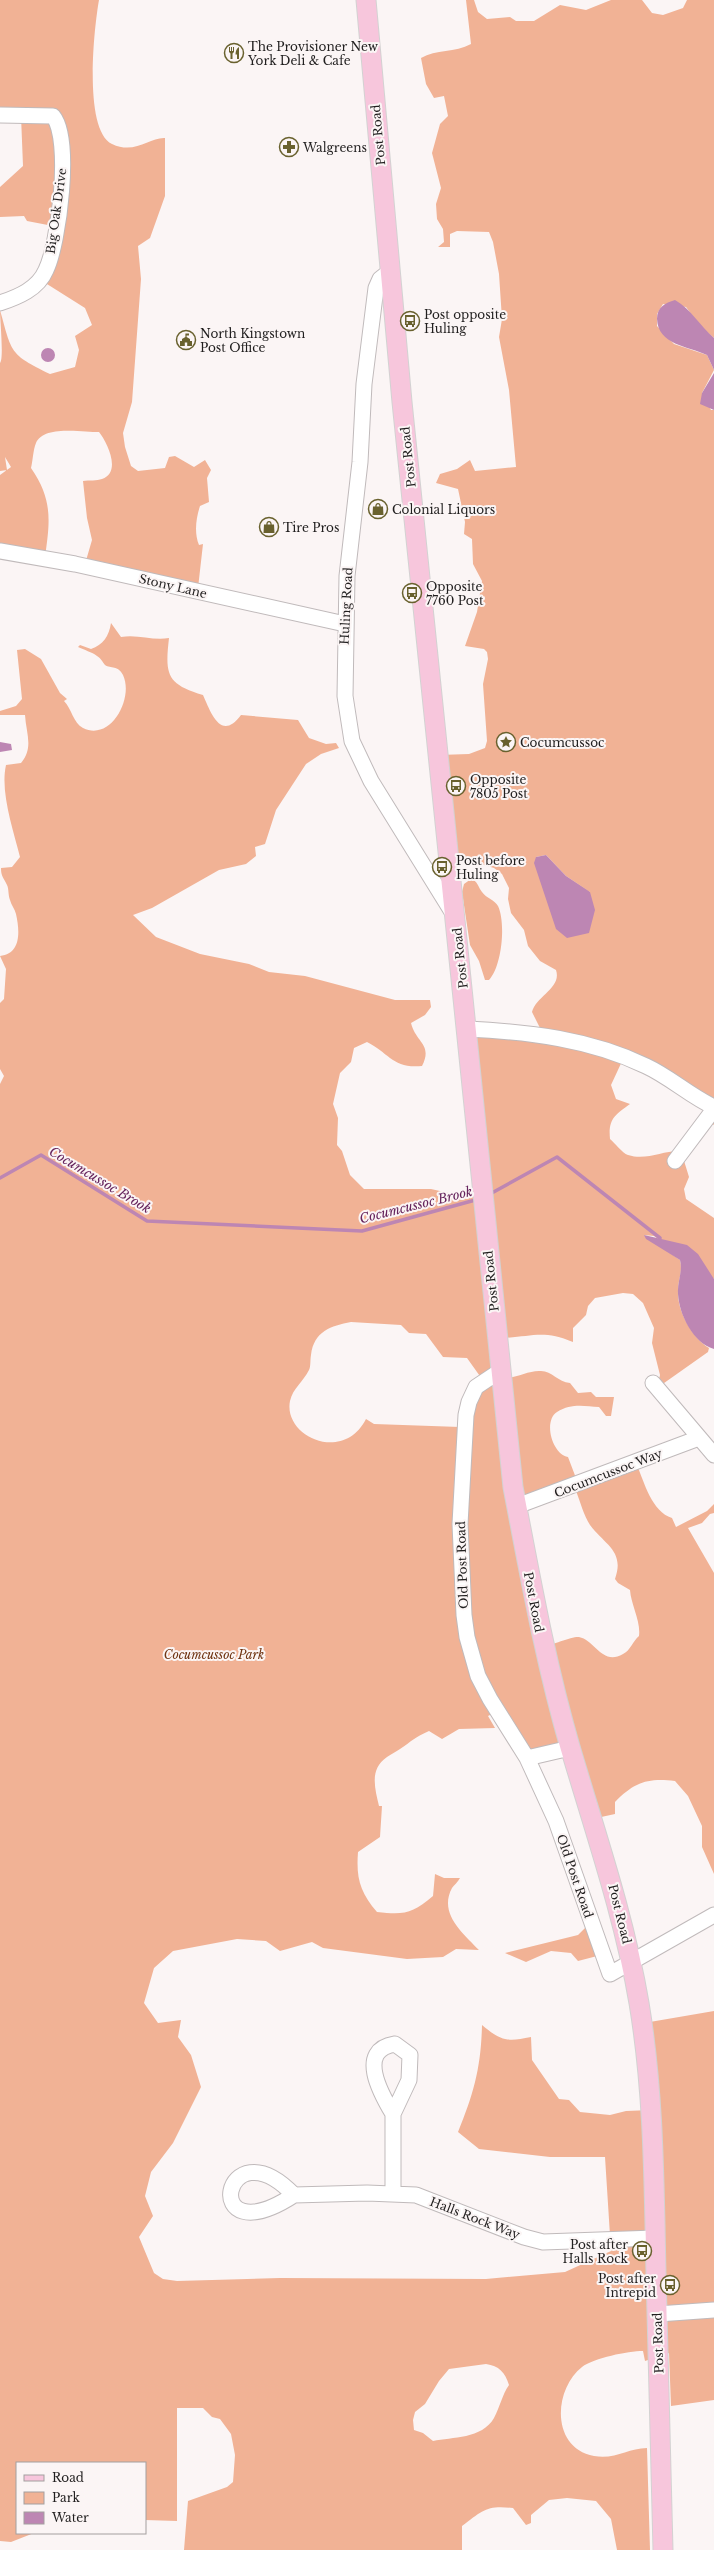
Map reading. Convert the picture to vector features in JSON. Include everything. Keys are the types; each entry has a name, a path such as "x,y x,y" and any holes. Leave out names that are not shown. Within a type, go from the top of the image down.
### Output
{"main road":[{"name":"Post Road","path":"366,0 389,272 468,1029 500,1371 517,1506 547,1661 570,1748 610,1874 631,1964 652,2100 663,2550"}],"street":[{"name":"Big Oak Drive","path":"0,115 48,115 55,118 61,131 63,165 60,198 50,260 46,270 32,287 20,296 0,303"},
{"name":"Huling Road","path":"389,272 380,279 372,310 364,384 360,462 347,576 345,696 352,740 371,781 456,919"},
{"name":"Stony Lane","path":"0,551 75,564 345,624"},
{"path":"468,1029 554,1037 603,1048 647,1066 714,1108 675,1162"},
{"name":"Old Post Road","path":"500,1371 476,1387 469,1402 466,1415 460,1524 464,1615 470,1650 478,1676 490,1700 526,1758 556,1821 610,1974 631,1964"},
{"path":"653,1383 714,1456"},
{"name":"Cocumcussoc Way","path":"517,1506 699,1438"},
{"path":"526,1758 570,1748"},
{"path":"631,1964 714,1915"},
{"path":"393,2194 394,2114"},
{"name":"Halls Rock Way","path":"294,2195 416,2195 524,2238 543,2242 655,2238"},
{"path":"658,2314 714,2310"}],"green space":[{"path":"0,0 99,0 93,54 93,77 97,120 103,135 112,144 128,148 159,138 165,138 165,196 150,238 138,246 141,279 132,402 123,433 125,447 131,466 138,471 165,468 169,457 175,456 194,467 205,460 211,470 207,478 209,502 200,506 197,515 197,540 199,545 203,544 198,588 85,564 92,540 87,518 83,481 102,479 108,475 112,464 109,449 99,432 64,431 47,434 40,437 35,446 31,468 43,490 48,511 49,521 45,557 0,550 0,475 7,470 0,471 0,363 2,347 0,310 10,344 14,351 27,362 50,374 75,367 79,350 75,336 92,325 85,308 39,279 53,226 27,221 24,216 0,217 0,187 23,166 21,116 0,113","holes":["5,457 11,467 7,470"]},
{"name":"Cocumcussoc Park","path":"466,0 474,0 478,12 487,19 510,17 516,21 534,21 560,5 586,10 611,0 642,0 652,13 663,15 683,8 687,0 714,0 714,338 700,326 686,307 663,304 657,314 657,326 674,344 707,355 714,370 702,393 711,410 714,410 714,1125 707,1118 713,1108 624,1057 611,1085 616,1099 630,1104 620,1111 611,1122 610,1127 610,1139 628,1155 642,1157 681,1151 689,1177 684,1189 686,1199 714,1218 714,1279 654,1236 644,1235 680,1260 681,1268 678,1299 680,1307 691,1330 709,1348 708,1352 657,1388 660,1375 652,1343 654,1328 643,1303 633,1294 623,1293 595,1298 588,1306 586,1315 573,1328 573,1342 563,1338 545,1335 501,1338 504,1378 536,1371 545,1371 562,1381 570,1383 578,1393 591,1392 596,1397 614,1397 611,1416 606,1416 599,1407 572,1406 562,1409 553,1416 550,1429 551,1437 562,1455 568,1457 579,1486 637,1465 654,1503 665,1515 672,1518 676,1527 707,1511 714,1504 714,1513 710,1514 702,1523 688,1528 714,1573 714,1874 702,1847 702,1826 688,1796 675,1781 649,1781 635,1786 615,1802 615,1814 592,1819 569,1749 526,1756 496,1712 488,1716 495,1728 459,1729 442,1739 429,1731 417,1737 387,1757 378,1767 375,1786 379,1806 382,1806 380,1837 358,1852 360,1884 371,1905 377,1912 401,1913 419,1907 433,1896 435,1874 444,1878 460,1878 452,1888 449,1897 448,1906 450,1915 460,1930 479,1950 456,1949 443,1957 407,1959 323,1948 312,1942 280,1951 266,1941 237,1939 173,1951 154,1968 144,2003 158,2023 181,2020 178,2037 191,2055 201,2087 173,2143 151,2172 145,2196 153,2216 139,2237 154,2273 163,2279 177,2281 280,2278 486,2279 565,2272 611,2251 605,2157 550,2157 479,2149 458,2132 476,2080 482,2025 494,2034 505,2039 510,2040 531,2037 532,2060 559,2099 569,2100 580,2112 610,2115 626,2111 651,2110 644,2023 714,2011 714,2400 671,2406 669,2353 645,2361 643,2351 611,2356 587,2364 572,2377 566,2389 562,2403 561,2417 564,2430 570,2442 580,2451 602,2457 647,2448 650,2550 617,2550 611,2519 596,2501 567,2498 549,2500 531,2515 531,2523 526,2525 513,2508 497,2507 481,2512 462,2526 462,2550 184,2550 188,2501 227,2487 233,2482 235,2455 231,2434 220,2419 212,2417 203,2408 177,2408 177,2521 146,2520 146,2462 16,2462 16,2534 31,2534 11,2542 0,2541 0,1084 4,1076 0,1069 0,1003 4,999 6,969 0,956 12,951 15,947 18,935 15,910 9,896 8,887 2,875 1,868 12,867 20,857 6,799 6,765 21,763 27,752 28,740 25,715 0,715 0,711 16,706 22,699 17,650 25,649 41,659 60,693 67,699 64,701 80,726 93,731 103,729 111,723 123,706 126,684 123,675 117,668 105,665 100,658 78,647 80,645 91,649 99,645 107,636 111,623 121,637 133,636 157,639 169,638 167,661 171,676 175,682 182,687 203,695 213,716 222,725 228,726 234,723 241,715 298,720 309,738 326,744 336,743 339,748 321,754 306,764 276,810 265,844 255,847 256,856 246,864 219,870 152,908 133,915 156,937 200,954 249,964 269,972 305,976 395,1000 430,1000 431,1007 425,1015 411,1023 413,1030 425,1048 425,1059 422,1066 404,1065 398,1063 367,1042 354,1048 351,1062 340,1073 333,1104 338,1118 337,1145 342,1151 350,1175 364,1189 431,1189 462,1196 481,1194 467,1034 542,1032 532,1012 538,1001 552,987 557,976 556,970 540,961 528,946 524,930 511,913 508,899 509,888 502,874 494,868 458,857 439,755 469,754 485,748 487,741 483,684 488,659 487,652 484,649 465,646 477,612 482,581 473,564 472,539 464,534 465,522 458,489 436,483 440,474 457,469 470,460 475,471 516,467 509,390 499,337 502,319 499,274 493,242 489,232 457,231 450,234 450,247 438,247 444,242 443,229 437,219 436,204 441,188 432,153 440,124 448,116 444,96 434,98 426,84 421,58 433,53 465,47 471,44","holes":["546,855 566,876 590,892 536,857","351,1322 401,1325 409,1333 426,1334 443,1357 467,1358 482,1379 460,1427 374,1424 366,1419 356,1433 343,1440 330,1442 317,1440 305,1434 296,1425 290,1414 291,1396 309,1370 313,1347 320,1335 337,1325","576,1491 590,1525 607,1543 615,1555 617,1562 615,1579 618,1583 630,1590 639,1625 639,1636 625,1653 616,1657 604,1655 585,1639 579,1637 567,1639 544,1647 518,1511","486,2364 495,2366 501,2370 509,2385 498,2410 489,2425 482,2430 466,2436 433,2441 423,2433 414,2430 413,2420 415,2412 425,2404 439,2381 449,2369"]},
{"path":"471,879 477,883 484,894 497,904 502,923 500,955 497,965 489,980 485,980 479,961 470,945 462,892 464,884"},
{"path":"590,1923 601,1955 578,1961 571,1953 551,1951 526,1962 505,1953 578,1935"}],"water":[{"path":"675,300 686,308 714,338 714,370 707,355 675,343 668,339 659,328 657,319 658,311 665,304"},
{"path":"48,348 53,350 55,355 53,360 48,362 43,360 41,355 43,350"},
{"path":"714,373 714,410 700,404 702,393"},
{"path":"0,742 11,744 12,750 0,752"},
{"path":"546,855 566,876 590,892 595,910 589,933 567,938 556,929 534,863 536,857"},
{"path":"644,1235 687,1245 698,1254 714,1279 714,1349 706,1346 700,1341 688,1327 684,1319 678,1294 681,1269 680,1260 646,1239"}],"waterway":[{"name":"Cocumcussoc Brook","path":"0,1178 41,1155 147,1221 362,1231 479,1199"},
{"name":"Cocumcussoc Brook","path":"490,1194 557,1157 660,1238"}],"place":[{"name":"The Provisioner New York Deli & Cafe","path":"234,53"},
{"name":"Walgreens","path":"289,147"},
{"name":"Post opposite Huling","path":"410,321"},
{"name":"North Kingstown Post Office","path":"186,340"},
{"name":"Colonial Liquors","path":"378,509"},
{"name":"Tire Pros","path":"269,527"},
{"name":"Opposite 7760 Post","path":"412,593"},
{"name":"Cocumcussoc","path":"506,742"},
{"name":"Opposite 7805 Post","path":"456,786"},
{"name":"Post before Huling","path":"442,867"},
{"name":"Post after Halls Rock","path":"642,2251"},
{"name":"Post after Intrepid","path":"670,2285"}]}
